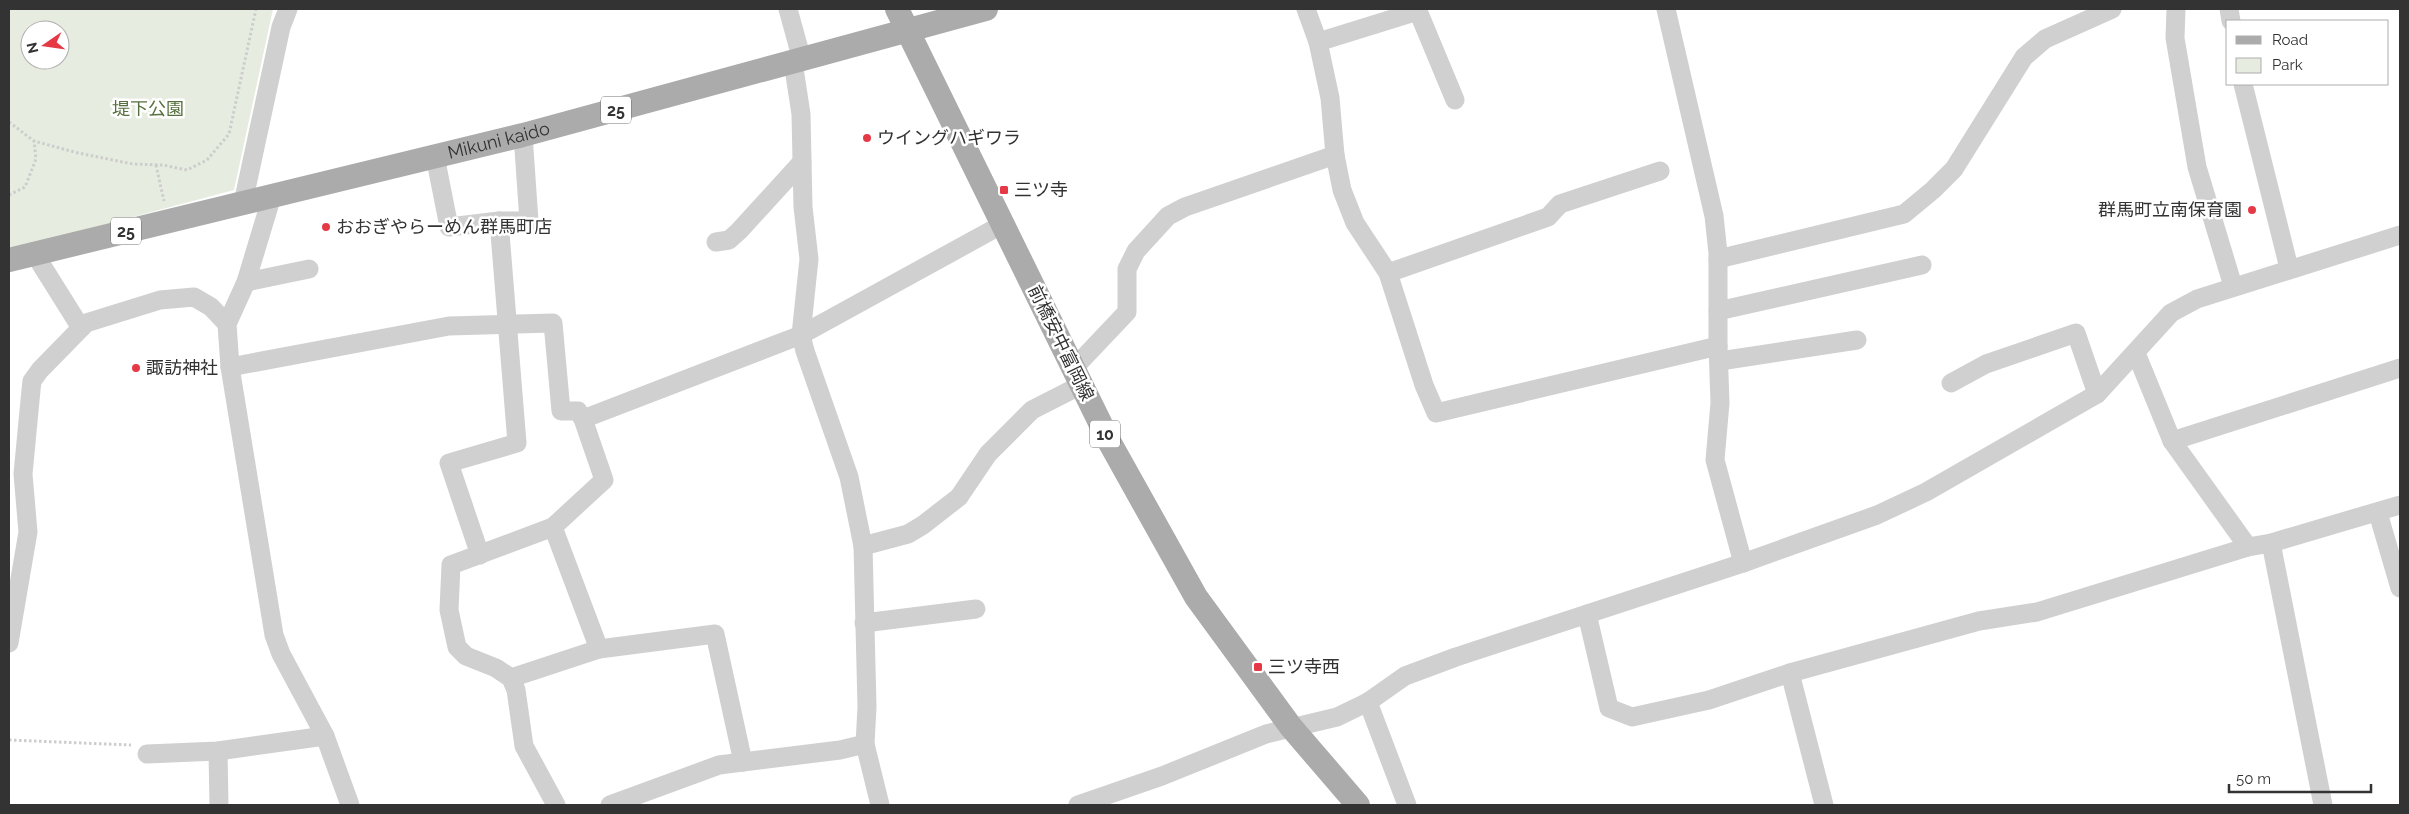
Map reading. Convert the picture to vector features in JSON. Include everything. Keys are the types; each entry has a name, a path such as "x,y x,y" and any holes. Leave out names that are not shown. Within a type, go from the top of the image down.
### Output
{"main road":[{"name":"Mikuni kaido","path":"9,260 523,134 798,61 902,19 986,9"},
{"name":"前橋安中富岡線","path":"902,19 1110,443 1196,597 1291,726 1358,805"}],"street":[{"path":"244,203 281,27 288,9"},
{"path":"788,9 798,61 803,207 808,259 802,335 804,351 849,477 863,546 867,707 865,744 880,805"},
{"path":"1306,9 1318,42 1330,98 1335,155 1342,190 1355,223 1388,273 1424,385 1436,413 1719,354 1857,340"},
{"path":"1666,9 1714,216 1718,259 1720,402 1715,460 1743,563"},
{"path":"1718,259 1904,214 1933,190 1954,169 2024,57 2045,39 2112,9"},
{"path":"2176,9 2175,38 2197,167 2234,286"},
{"path":"1318,42 1418,11 1455,100"},
{"path":"2243,85 2289,268"},
{"path":"434,156 449,227 499,221 529,221 523,134"},
{"path":"863,546 908,534 923,525 959,497 988,454 1032,410 1077,377 1127,312 1127,269 1136,251 1168,216 1185,207 1335,155"},
{"path":"716,242 729,240 739,231 802,162"},
{"path":"1388,273 1548,217 1560,204 1660,172"},
{"path":"272,196 246,282 227,324 230,367 274,635 280,654 325,736 350,805"},
{"path":"480,554 450,463 517,442 499,221"},
{"path":"583,419 802,335 1003,224"},
{"path":"1078,805 1162,776 1266,734 1291,726 1306,726 1337,717 1368,702 1405,676 1743,563 1877,515 1926,492 2096,394 2171,313 2197,299 2289,268 2400,235"},
{"path":"34,253 81,328"},
{"path":"1718,311 1922,265"},
{"path":"246,282 309,269"},
{"path":"9,643 28,532 23,474 32,381 40,370 86,323 160,300 194,297 212,307 227,324"},
{"path":"230,367 449,326 553,323 562,411 578,411 583,419 604,480 552,527 450,565 449,610 457,647 466,656 496,668 511,678 516,690 524,746 556,805"},
{"path":"1951,384 1986,364 2076,333 2096,394"},
{"path":"2136,353 2172,441 2248,547"},
{"path":"2172,441 2400,368"},
{"path":"1587,614 1609,708 1632,717 1708,700 1790,674 1979,622 2037,612 2248,547 2271,543 2400,505"},
{"path":"2378,513 2400,588"},
{"path":"552,527 599,650"},
{"path":"2271,543 2323,805"},
{"path":"864,623 976,609"},
{"path":"511,678 599,650 715,634 743,762"},
{"path":"1790,674 1824,805"},
{"path":"1368,702 1407,805"},
{"path":"147,754 218,751 325,736"},
{"path":"610,805 635,801 720,765 840,750 865,744"},
{"path":"218,751 219,805"}],"path":[{"path":"9,122 34,140 114,160 187,170 207,160 228,134 256,9"},
{"path":"9,195 24,187 36,159 34,140"},
{"path":"156,165 166,208"},
{"path":"9,740 141,746 147,754"}],"green space":[{"name":"堤下公園","path":"9,9 273,9 234,190 9,250"}],"place":[{"name":"ウイングハギワラ","path":"867,138"},
{"name":"三ツ寺","path":"1004,190"},
{"name":"群馬町立南保育園","path":"2252,210"},
{"name":"おおぎやらーめん群馬町店","path":"326,227"},
{"name":"諏訪神社","path":"136,368"},
{"name":"三ツ寺西","path":"1258,667"}]}
